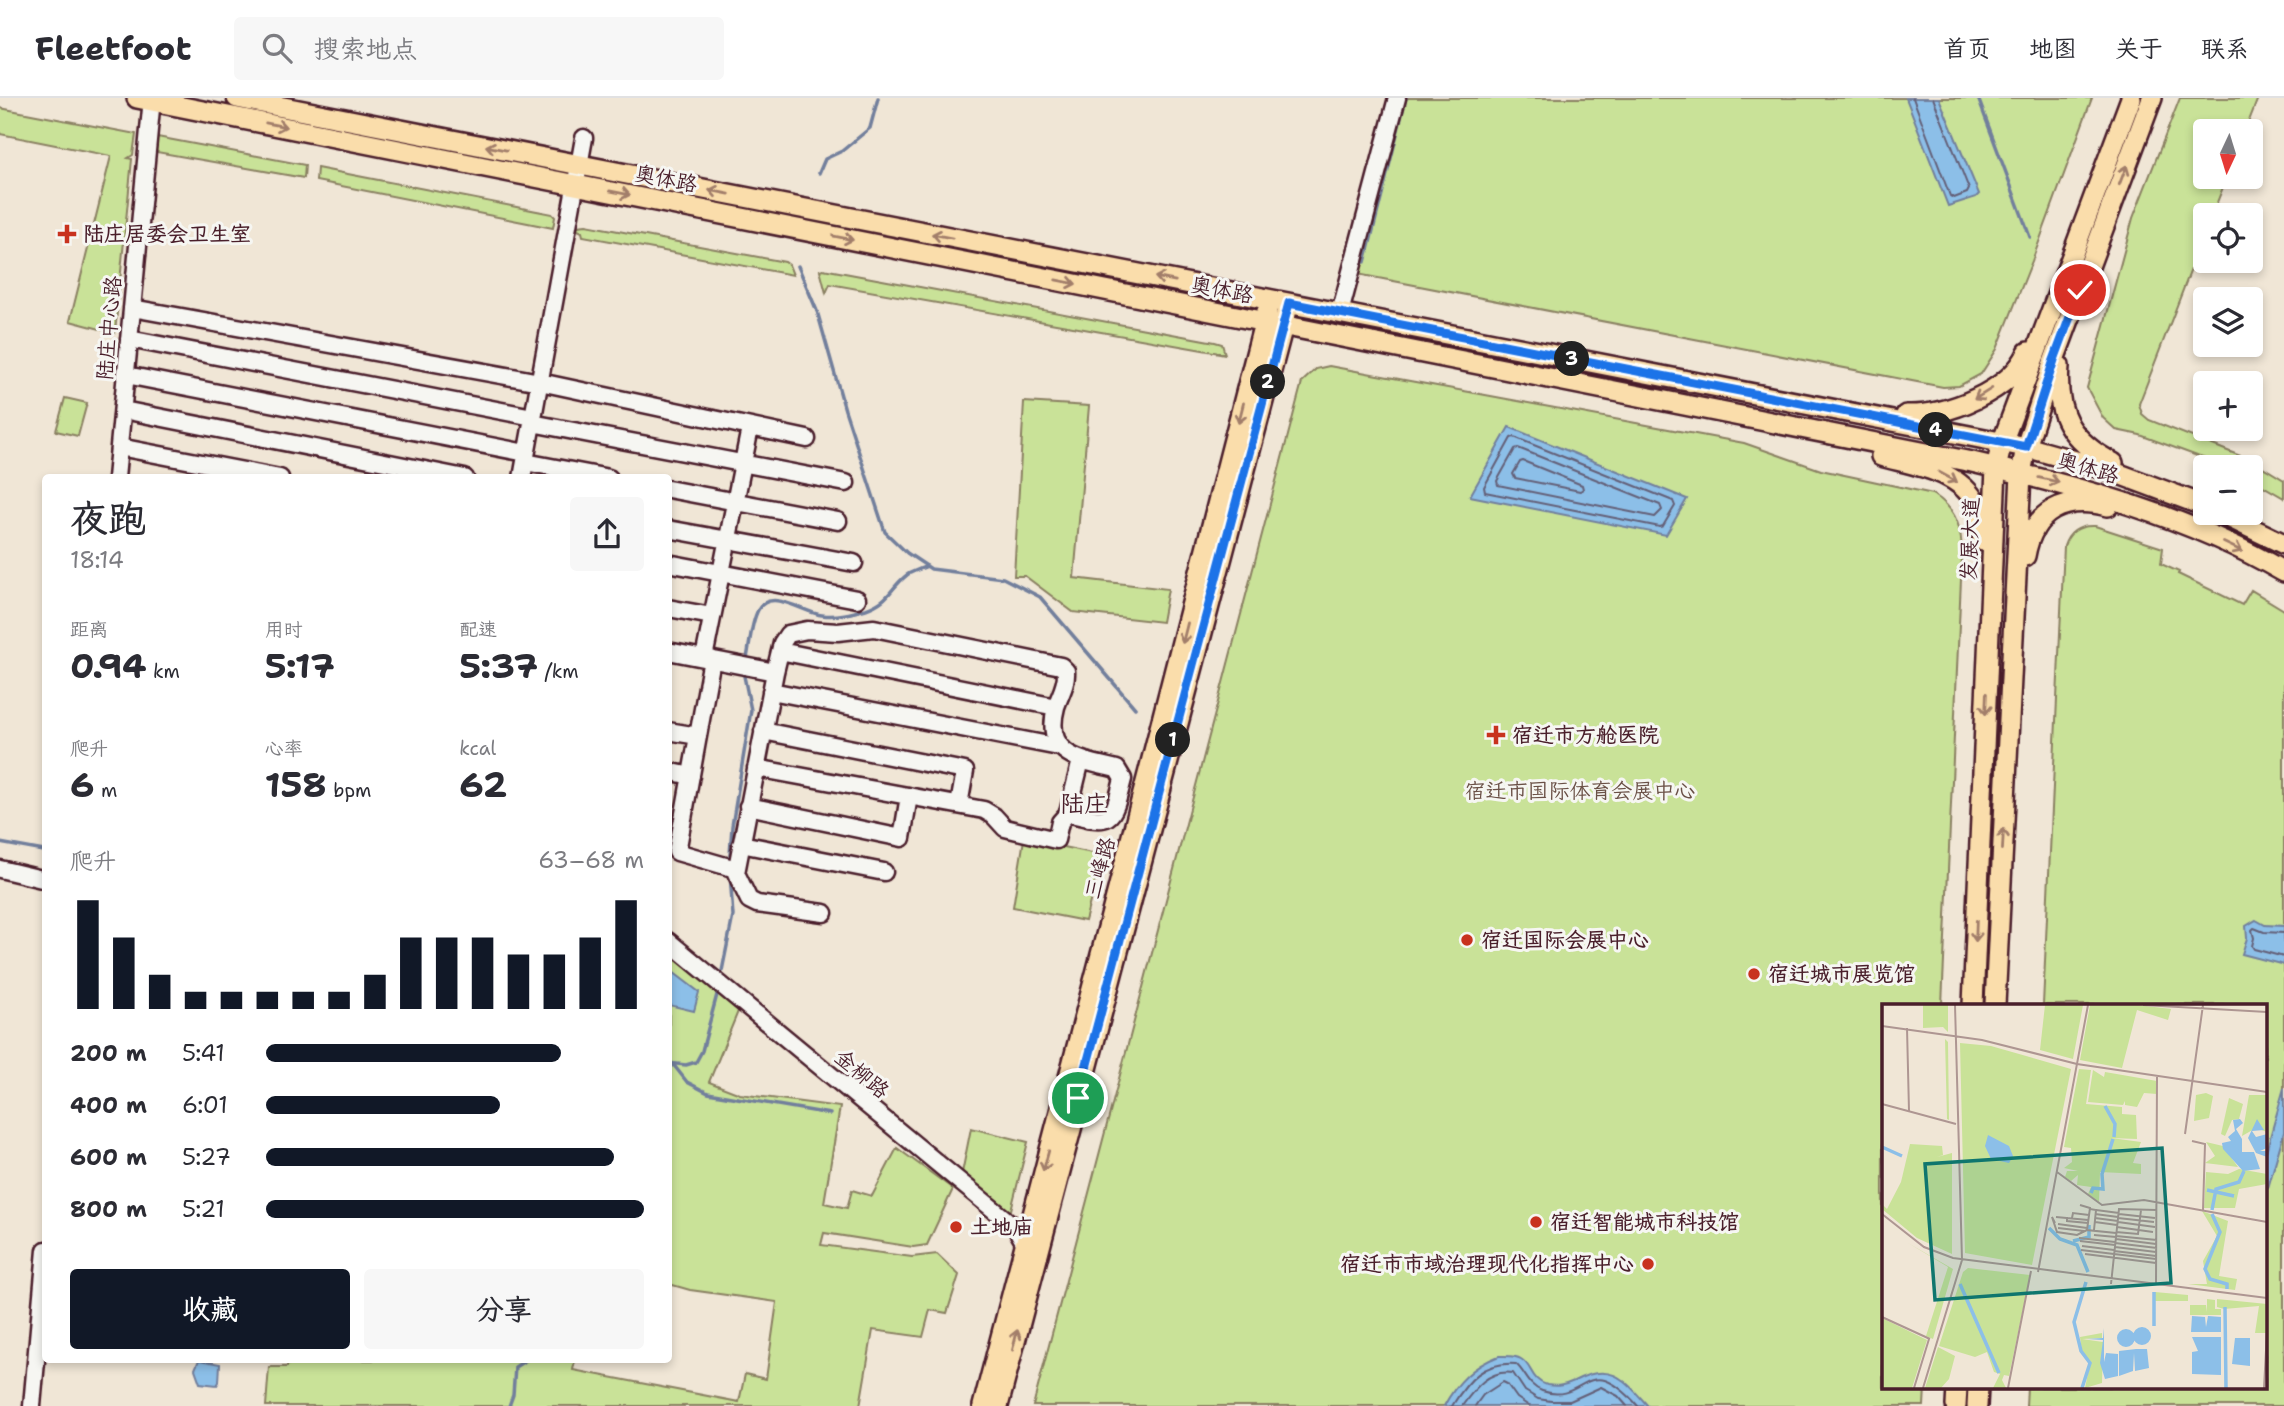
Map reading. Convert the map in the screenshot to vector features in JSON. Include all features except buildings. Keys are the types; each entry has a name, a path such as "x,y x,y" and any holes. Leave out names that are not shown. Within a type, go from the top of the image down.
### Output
{"main road":[{"name":"奥体路","path":"237,98 2026,447 2111,471 2193,502"},
{"name":"发展大道","path":"1995,1004 2021,474 2026,447 2131,98"},
{"name":"发展大道","path":"1973,1004 1996,468 2002,443 2097,216 2152,98"},
{"name":"奥体路","path":"147,99 1996,468 2076,487 2138,507 2284,572"},
{"path":"1772,398 1909,416 1929,415 1965,405 2008,379 2024,361 2097,216"},
{"path":"2097,216 2059,368 2058,391 2063,412 2074,435 2093,452 2193,501"},
{"name":"三峰路","path":"998,1406 1152,791 1280,301"},
{"path":"1766,421 1842,446 1935,470 1957,482 1975,502 1981,522 1989,636"},
{"path":"2013,640 2026,551 2032,531 2050,510 2078,503 2102,504 2181,524"},
{"path":"2245,525 2284,544"},
{"name":"三峰路","path":"982,1406 1024,1242 1152,791"},
{"path":"1956,1406 1957,1388"},
{"path":"1977,1406 1978,1388"}],"street":[{"path":"1339,313 1397,98"},
{"name":"陆庄中心路","path":"116,474 130,339 147,99"},
{"path":"524,464 584,138"},
{"path":"132,308 540,382 807,439"},
{"path":"130,339 845,483"},
{"path":"126,375 524,464 585,474"},
{"path":"123,410 446,474"},
{"path":"736,869 673,851 676,813 691,776 712,617 750,428"},
{"path":"119,447 259,474"},
{"path":"672,490 838,521"},
{"path":"672,530 854,563"},
{"path":"672,565 857,599"},
{"path":"672,609 712,617"},
{"path":"824,914 757,904 749,900 739,882 736,869 775,672 782,642 788,634 874,628 1061,666 1066,671 1067,681 1056,707 1054,737 1059,747"},
{"path":"780,651 1056,707"},
{"path":"672,652 775,672"},
{"path":"771,691 1059,747 1081,760 1117,769 1123,779 1114,810 1105,820 1098,821 1068,813"},
{"path":"763,731 965,771 959,805"},
{"path":"672,732 698,736"},
{"path":"756,768 990,812 1005,828 1056,840 1060,822 1068,813 1081,760"},
{"path":"672,772 691,776"},
{"path":"1120,790 1152,791"},
{"path":"748,806 901,838 909,796"},
{"path":"741,844 884,872"},
{"path":"0,869 42,879"},
{"name":"金柳路","path":"672,945 1016,1228 1024,1242"},
{"path":"32,1406 42,1295"}],"green space":[{"path":"1399,98 2092,98 1997,349 1981,374 1959,386 1943,387 1352,273"},
{"path":"2180,98 2258,98 2250,119 2193,119 2193,189 2222,189 2217,203 2193,203 2193,264 2139,404 2142,414 2149,420 2193,437 2193,441 2202,441 2238,455 2194,455 2140,435 2116,430 2103,418 2087,388 2133,218"},
{"path":"0,108 136,134 133,155 128,158 132,159 115,333 70,321 111,156 0,134"},
{"path":"152,136 305,165 304,178 151,151"},
{"path":"317,168 552,214 555,217 553,228 316,181"},
{"path":"586,225 785,262 793,275 583,236 582,232 576,229"},
{"path":"820,270 1215,342 1222,344 1225,354 830,284 826,293"},
{"name":"宿迁市国际体育会展中心","path":"1329,366 1744,443 1821,470 1933,494 1953,514 1961,538 1962,557 1942,1004 1882,1004 1882,1388 1925,1388 1924,1406 1033,1406 1302,382 1316,369"},
{"path":"65,398 87,403 78,436 56,431"},
{"path":"1024,402 1089,406 1074,578 1168,589 1162,622 1073,612 1025,576 1014,576"},
{"path":"2263,467 2284,480 2284,498 2263,486"},
{"path":"2095,526 2163,548 2161,564 2242,605 2251,590 2284,610 2284,1406 2026,1406 2027,1388 2266,1388 2266,1004 2043,1004 2064,546 2069,536 2085,527"},
{"path":"1024,839 1102,855 1085,921 1013,907"},
{"path":"672,952 739,1009 709,1082 740,1094 840,1107 824,1203 847,1208 852,1190 872,1196 897,1148 953,1189 927,1245 913,1247 824,1233 821,1245 912,1257 937,1254 959,1275 947,1313 930,1310 923,1337 873,1330 860,1406 266,1406 269,1367 287,1367 288,1363 574,1363 573,1370 739,1402 745,1374 766,1379 777,1302 690,1290 672,1285"},
{"path":"971,1128 1028,1142 1009,1218 961,1178"}],"water":[{"path":"1906,98 1939,98 1979,194 1976,197 1948,206"},
{"path":"1509,427 1687,499 1666,535 1470,496"},
{"path":"2256,920 2265,925 2284,926 2284,965 2242,954 2247,938 2246,926"},
{"path":"672,971 699,992 694,1011 672,1006"},
{"path":"2284,1088 2284,1132 2268,1188 2266,1151"},
{"path":"1499,1356 1521,1359 1537,1380 1547,1385 1561,1385 1598,1373 1616,1376 1632,1388 1648,1406 1444,1406 1454,1389 1467,1376"},
{"path":"198,1363 220,1364 219,1382 217,1385 200,1383 195,1369"}],"waterway":[{"path":"819,173 825,159 842,151 870,128 878,98"},
{"path":"1365,262 1406,98"},
{"path":"1978,98 2030,237"},
{"path":"798,266 817,311 845,410 885,532 907,553 931,569 1003,578 1040,597 1135,708"},
{"path":"746,663 753,622 763,604 779,601 822,615 850,613 874,606 907,575 927,566"},
{"path":"730,855 732,826 751,710 745,671"},
{"path":"0,843 42,851"},
{"path":"721,976 733,916 730,874"},
{"path":"672,1063 686,1065 696,1062 702,1051 719,987"},
{"path":"672,1063 687,1082 708,1093 830,1114"},
{"path":"509,1406 513,1395 515,1367 521,1363"}],"place":[{"name":"陆庄居委会卫生室","path":"67,234"},
{"name":"宿迁市方舱医院","path":"1496,735"},
{"name":"宿迁国际会展中心","path":"1467,940"},
{"name":"宿迁城市展览馆","path":"1754,974"},
{"name":"宿迁智能城市科技馆","path":"1536,1222"},
{"name":"土地庙","path":"956,1227"},
{"name":"宿迁市市域治理现代化指挥中心","path":"1648,1264"}],"district":[{"name":"陆庄","path":"1084,804"}],"route":[{"path":"1078,1098 1289,303 2026,447 2080,290"}]}
